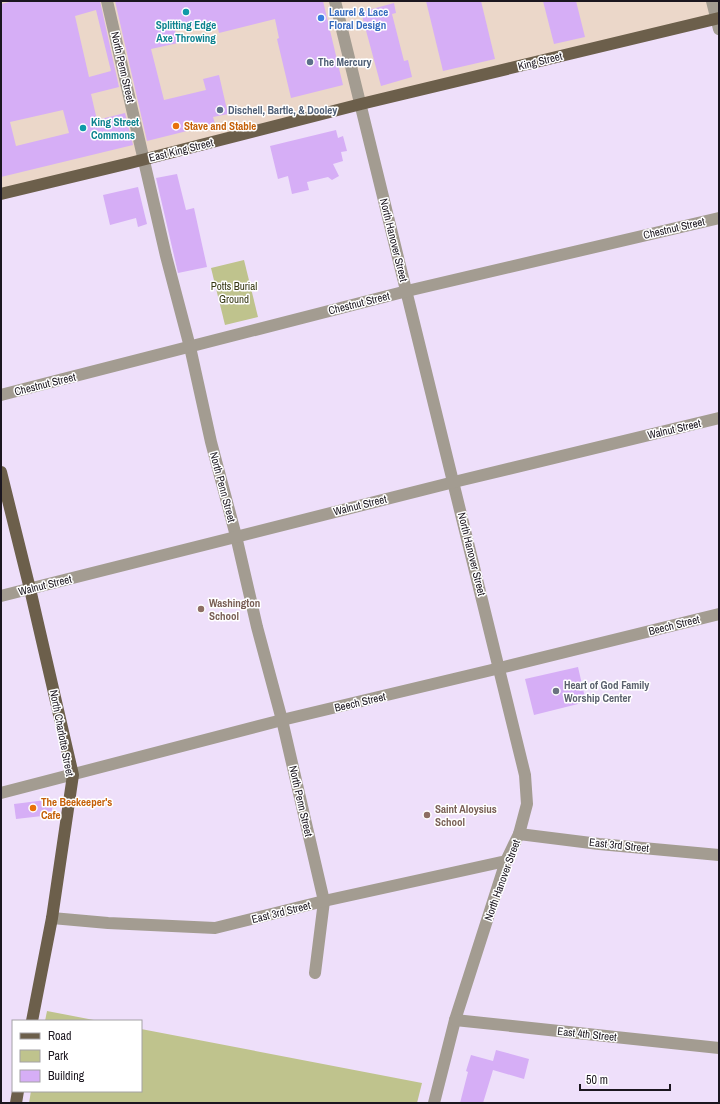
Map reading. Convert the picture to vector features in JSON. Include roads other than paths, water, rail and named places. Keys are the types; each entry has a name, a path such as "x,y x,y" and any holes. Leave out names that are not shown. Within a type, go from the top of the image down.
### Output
{"main road":[{"name":"King Street","path":"361,104 718,22"},
{"name":"East King Street","path":"1,194 144,160 361,104"},
{"name":"North Charlotte Street","path":"1,472 73,775 52,918 32,1020"},
{"path":"16,1103 18,1092"}],"street":[{"name":"North Penn Street","path":"107,1 166,256 190,347 211,442 236,536 257,627 282,720 324,901 315,973"},
{"name":"North Hanover Street","path":"335,1 526,775 527,804 519,834 506,861 455,1020 434,1103"},
{"path":"712,1 718,22"},
{"name":"Chestnut Street","path":"1,395 407,291 719,218"},
{"name":"Walnut Street","path":"1,596 236,536 719,418"},
{"name":"Beech Street","path":"1,793 282,720 719,614"},
{"name":"East 3rd Street","path":"519,834 599,844 719,855"},
{"name":"East 3rd Street","path":"52,918 108,923 215,928 324,901 506,861"},
{"name":"East 4th Street","path":"455,1020 719,1048"}],"place":[{"name":"Splitting Edge Axe Throwing","path":"186,12"},
{"name":"Laurel & Lace Floral Design","path":"321,18"},
{"name":"The Mercury","path":"310,62"},
{"name":"Dischell, Bartle, & Dooley","path":"220,110"},
{"name":"Stave and Stable","path":"176,126"},
{"name":"King Street Commons","path":"83,128"},
{"name":"Washington School","path":"201,609"},
{"name":"Heart of God Family Worship Center","path":"556,691"},
{"name":"The Beekeeper's Cafe","path":"33,808"},
{"name":"Saint Aloysius School","path":"427,815"}],"park label":[{"name":"Potts Burial Ground","path":"234,292"}]}
